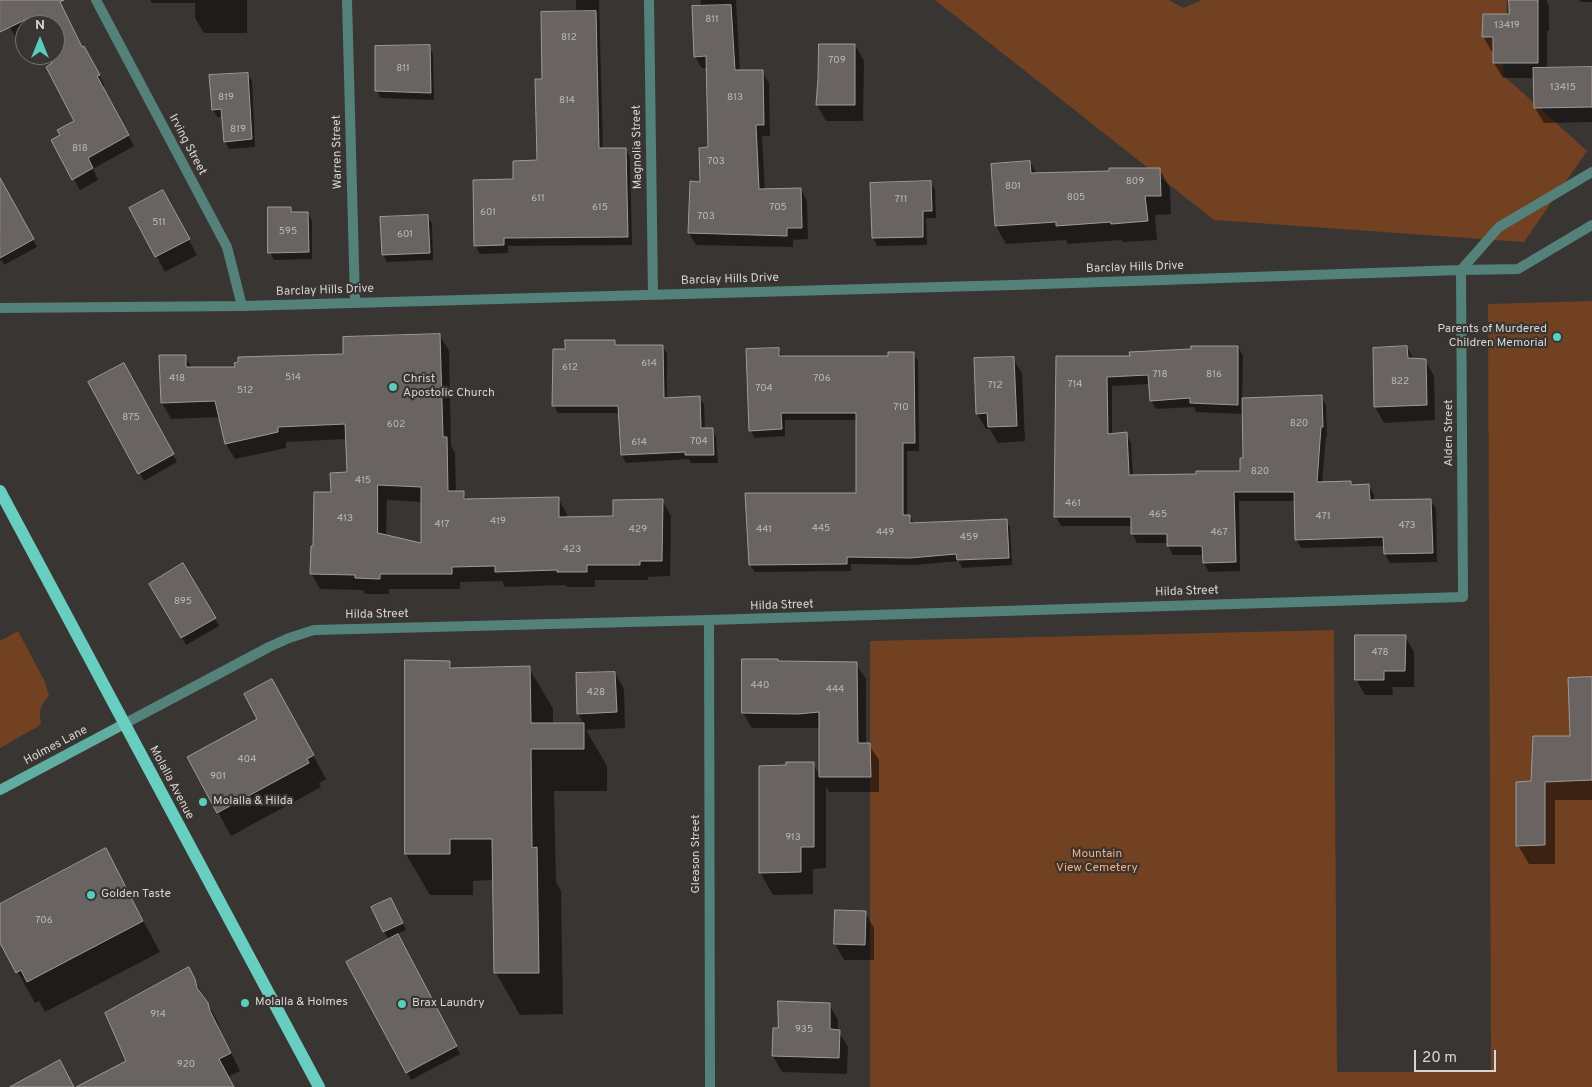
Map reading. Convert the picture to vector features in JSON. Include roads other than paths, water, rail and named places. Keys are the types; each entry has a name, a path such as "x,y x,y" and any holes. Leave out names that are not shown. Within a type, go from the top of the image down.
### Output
{"main road":[{"name":"Molalla Avenue","path":"0,492 319,1087"}],"street":[{"name":"Irving Street","path":"96,0 227,247 242,306"},
{"name":"Warren Street","path":"347,0 355,302"},
{"name":"Magnolia Street","path":"649,0 653,295"},
{"path":"1461,270 1499,227 1592,172"},
{"name":"Barclay Hills Drive","path":"0,308 242,306 1518,269 1592,225"},
{"name":"Alden Street","path":"1461,270 1463,597"},
{"name":"Hilda Street","path":"124,724 269,647 314,630 1463,597"},
{"name":"Gleason Street","path":"709,620 710,1087"},
{"name":"Holmes Lane","path":"0,790 124,724"}],"place":[{"name":"Parents of Murdered Children Memorial","path":"1557,337"},
{"name":"Christ Apostolic Church","path":"393,387"},
{"name":"Molalla & Hilda","path":"203,802"},
{"name":"Golden Taste","path":"91,895"},
{"name":"Molalla & Holmes","path":"245,1003"},
{"name":"Brax Laundry","path":"402,1004"}],"park label":[{"name":"Mountain View Cemetery","path":"1097,862"}]}
